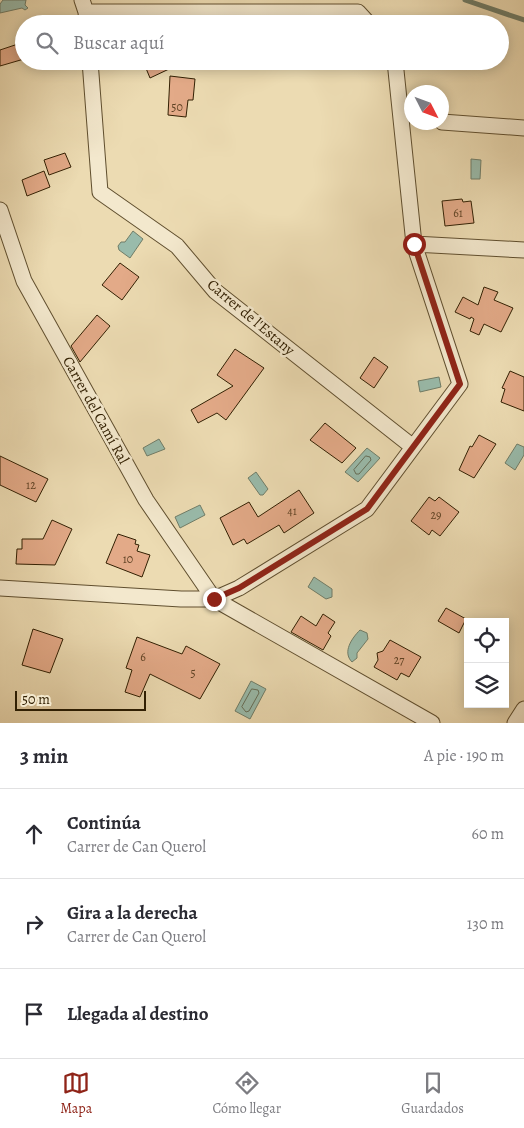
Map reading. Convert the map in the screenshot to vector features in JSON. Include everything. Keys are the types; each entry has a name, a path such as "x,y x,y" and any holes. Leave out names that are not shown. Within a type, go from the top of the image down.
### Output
{"street":[{"path":"85,12 358,12 361,15"},
{"name":"Carrer de l'Estany","path":"91,70 100,192 177,246 215,290 413,447"},
{"path":"397,70 404,104"},
{"path":"449,123 524,128"},
{"path":"0,588 181,599 214,599 239,588 367,509 460,384 414,244 408,130"},
{"name":"Carrer del Camí Ral","path":"0,210 24,281 146,500 214,599"},
{"path":"414,244 524,250"},
{"path":"214,599 432,723"},
{"path":"515,723 524,709"}],"water":[{"path":"3,0 26,0 25,5 28,8 0,13 0,4"},
{"path":"471,159 481,160 480,179 471,179"},
{"path":"133,231 143,239 130,258 119,250 118,246 121,242 125,242"},
{"path":"439,377 441,387 420,392 418,381"},
{"path":"159,439 165,449 147,456 143,448"},
{"path":"517,444 524,447 524,455 515,470 505,463"},
{"path":"367,448 380,458 358,482 345,472"},
{"path":"256,472 268,489 263,495 260,495 248,478"},
{"path":"200,505 205,515 180,528 175,517"},
{"path":"314,577 332,589 332,597 326,599 308,587"},
{"path":"360,630 367,633 368,639 357,653 357,658 352,662 348,654 349,645"},
{"path":"251,681 266,689 250,719 235,711"}],"building":[{"path":"15,45 15,62 0,66 0,50"},
{"path":"147,70 167,70 150,78"},
{"path":"170,76 195,79 193,100 188,100 186,117 168,115"},
{"path":"65,153 71,167 49,175 44,160"},
{"path":"44,171 50,187 27,196 22,180"},
{"path":"462,199 463,202 471,201 474,223 445,226 442,201"},
{"path":"120,263 139,277 122,300 102,285"},
{"path":"484,287 498,292 494,300 513,308 501,332 484,324 479,335 470,331 474,319 455,312 463,297 478,305"},
{"path":"97,315 110,326 80,362 71,346"},
{"path":"235,349 264,368 226,420 217,413 198,423 191,410 233,386 217,375"},
{"path":"374,357 388,367 374,388 360,378"},
{"path":"510,371 524,377 524,411 501,402 505,389 502,388"},
{"path":"325,423 356,448 342,463 310,440"},
{"path":"479,435 496,444 474,478 459,470 470,446 472,447"},
{"path":"0,456 48,479 36,502 0,485"},
{"path":"299,490 314,513 284,533 279,525 247,544 244,539 233,545 220,518 249,502 258,517"},
{"path":"429,497 435,501 439,497 459,512 440,536 432,530 429,535 411,521"},
{"path":"52,520 72,529 55,565 16,564 17,549 22,549 22,539 43,539"},
{"path":"118,534 136,540 135,544 139,545 137,551 150,555 142,577 106,563"},
{"path":"446,608 464,618 459,633 438,621"},
{"path":"323,614 335,622 328,633 331,636 323,650 291,632 301,616 316,626"},
{"path":"33,629 63,639 50,673 22,665"},
{"path":"137,637 182,654 186,646 220,664 200,699 150,674 140,697 125,692 132,670 126,668"},
{"path":"390,640 421,657 409,677 401,673 397,680 374,667 378,660 377,653 383,651"}],"waterway":[{"path":"465,0 524,20"}],"route":[{"path":"214,599 239,588 367,509 460,384 414,244"}]}
